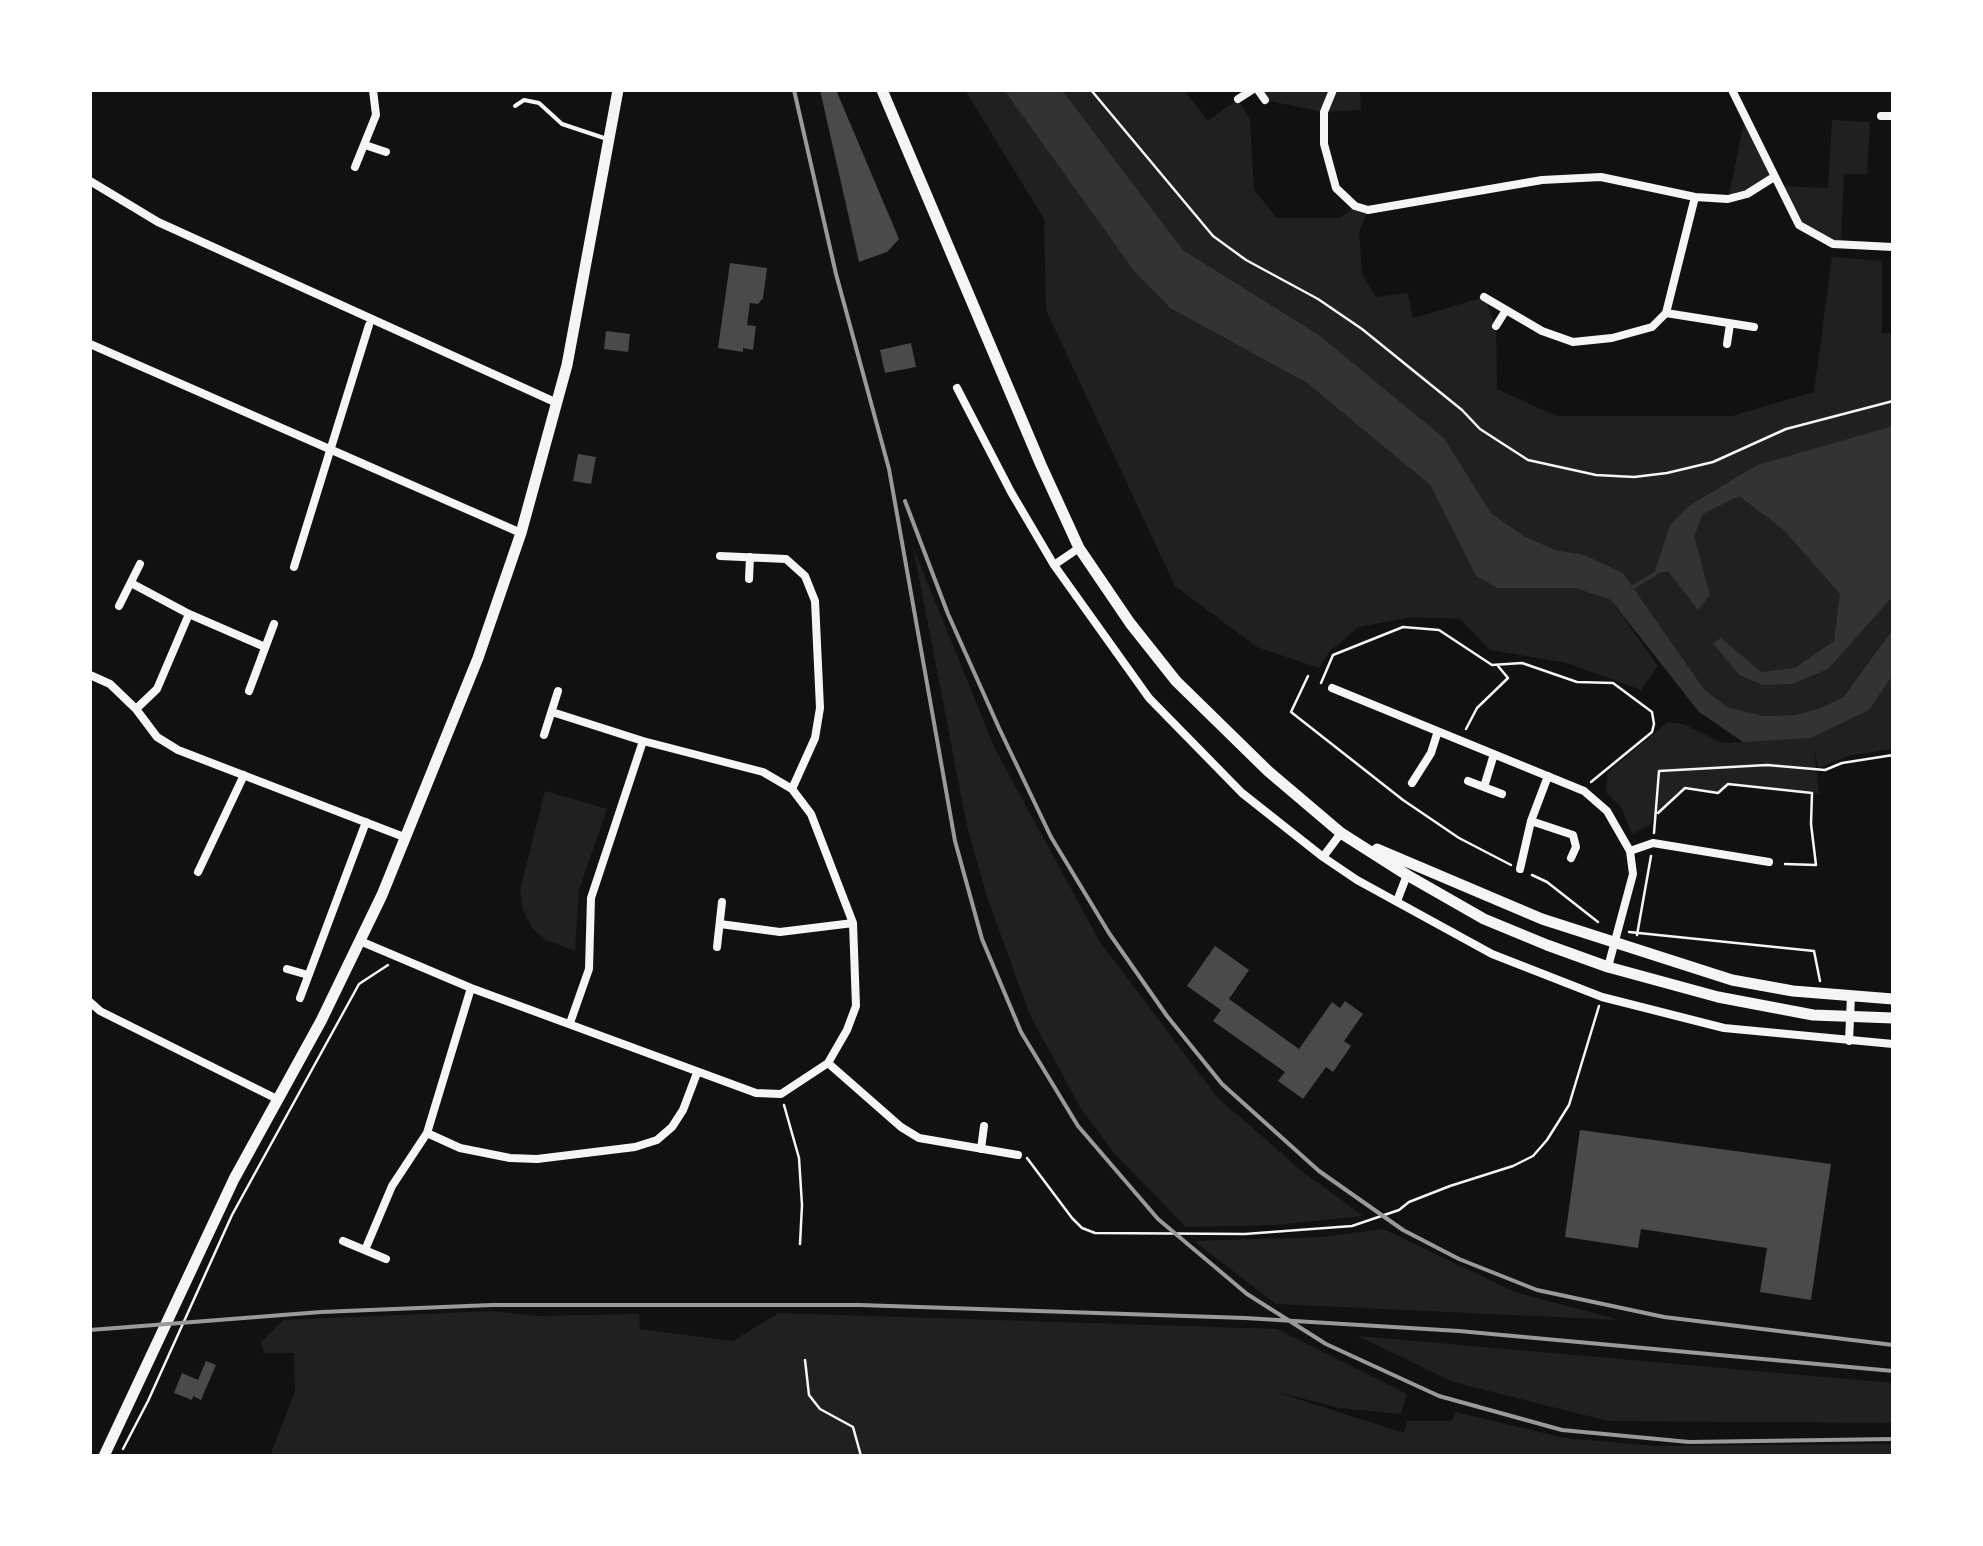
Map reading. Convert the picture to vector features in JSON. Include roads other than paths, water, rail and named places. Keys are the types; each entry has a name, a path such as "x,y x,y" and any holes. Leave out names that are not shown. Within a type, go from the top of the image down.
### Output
{"main road":[{"path":"104,1456 234,1179 360,941 478,658 522,533 557,402 583,292 618,90"},
{"path":"882,90 1079,548 1176,681 1268,771 1341,833 1484,919 1608,966 1718,997 1813,1015 1893,1018"},
{"path":"1341,833 1542,919 1732,980 1793,991 1893,999"}],"street":[{"path":"354,167 376,115 373,90"},
{"path":"1238,99 1255,90 1265,100"},
{"path":"1333,90 1324,112 1324,144 1336,188 1355,206 1368,210 1542,180 1601,178 1695,197 1728,199 1746,194 1774,177"},
{"path":"1732,90 1800,224 1833,244 1893,247"},
{"path":"1881,116 1893,116"},
{"path":"366,145 386,152"},
{"path":"90,181 158,222 557,402"},
{"path":"1484,296 1542,331 1573,342 1652,328 1666,313 1695,197"},
{"path":"1496,326 1506,310"},
{"path":"1666,313 1754,328"},
{"path":"1726,344 1730,324"},
{"path":"294,567 369,325"},
{"path":"90,344 522,533"},
{"path":"957,388 1010,492 1054,565 1149,698 1242,792 1323,858 1492,954 1602,997 1724,1028 1893,1044"},
{"path":"1054,565 1079,548"},
{"path":"720,556 786,559 805,576 815,601 820,708 815,738 792,789"},
{"path":"749,580 750,557"},
{"path":"119,606 140,564"},
{"path":"131,583 265,647"},
{"path":"136,709 157,689 189,614"},
{"path":"248,691 274,624"},
{"path":"90,675 110,684 158,737 178,750 404,837"},
{"path":"1332,688 1584,791 1606,810 1630,850 1633,874 1608,966"},
{"path":"544,735 558,691"},
{"path":"360,941 470,988 756,1092 781,1094 828,1063 856,1006 853,923 811,814 792,789 763,772 642,741 552,712"},
{"path":"1412,783 1437,734"},
{"path":"570,1023 588,969 591,898 642,741"},
{"path":"1484,787 1494,754"},
{"path":"198,872 244,775"},
{"path":"1520,869 1531,820 1548,776"},
{"path":"1468,781 1502,794"},
{"path":"1531,820 1573,836 1576,847 1571,858"},
{"path":"300,998 366,822"},
{"path":"1323,858 1341,833"},
{"path":"1630,850 1652,843 1769,862"},
{"path":"1397,901 1407,875"},
{"path":"718,947 722,902"},
{"path":"720,924 780,932 853,923"},
{"path":"287,968 308,976"},
{"path":"365,1250 392,1186 427,1133 470,988"},
{"path":"1849,1041 1852,996"},
{"path":"90,1002 100,1011 277,1099"},
{"path":"828,1063 919,1138 1018,1154"},
{"path":"427,1133 460,1148 510,1158 537,1159 635,1147 657,1140 672,1127 698,1073"},
{"path":"981,1149 984,1126"},
{"path":"344,1242 386,1258"}],"lane":[{"path":"514,106 524,100 539,103 562,124 609,140"}],"waterway":[{"path":"1633,587 1655,574"}],"railway":[{"path":"794,90 836,274 889,469 955,841 982,939 1021,1032 1078,1126 1158,1219 1247,1294 1326,1344 1439,1396 1562,1430 1689,1442 1893,1439"},
{"path":"905,501 948,614 999,728 1051,837 1109,933 1167,1016 1222,1084 1319,1171 1403,1230 1459,1259 1537,1290 1664,1317 1893,1345"},
{"path":"90,1330 321,1312 492,1305 860,1305 1245,1318 1459,1331 1893,1371"}]}
